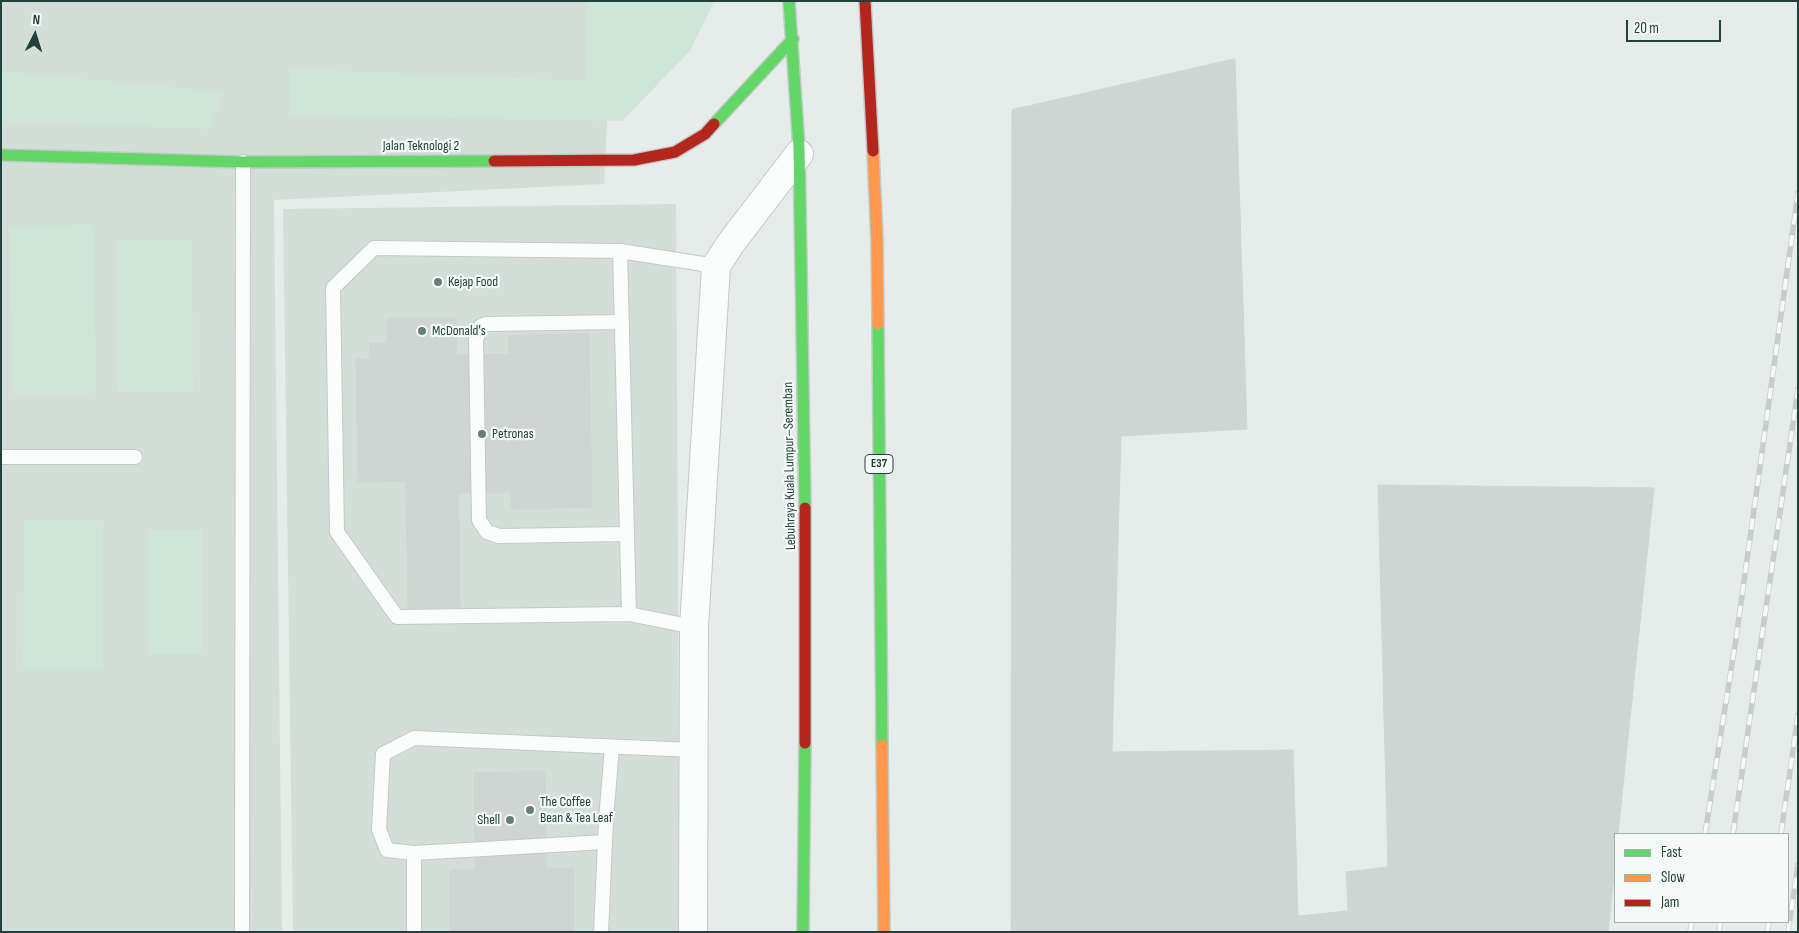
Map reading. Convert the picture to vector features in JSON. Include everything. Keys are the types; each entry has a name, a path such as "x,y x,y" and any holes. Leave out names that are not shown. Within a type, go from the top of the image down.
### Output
{"main road":[{"name":"Lebuhraya Kuala Lumpur–Seremban","path":"789,1 793,39 799,154 807,548 803,932"},
{"name":"E37","path":"865,1 877,239 885,930"},
{"name":"Jalan Teknologi 2","path":"1,155 243,162 634,160 675,152 705,134 793,39"}],"street":[{"path":"693,932 694,627 716,266 730,243 799,154"}],"lane":[{"path":"242,932 243,162"},
{"path":"694,627 628,614 397,617 337,532 333,288 374,248 620,251 716,266"},
{"path":"620,251 628,614"},
{"path":"622,322 486,324 481,326 476,340 479,520 486,532 499,536 626,534"},
{"path":"1,457 135,457"},
{"path":"605,842 414,853 386,850 379,829 383,754 414,738 694,750"},
{"path":"601,932 612,747"},
{"path":"414,853 414,932"}],"shaded area":[{"path":"1,1 634,1 609,81 604,184 274,200 282,932 1,932"},
{"path":"676,204 680,932 293,932 283,209"}],"green space":[{"path":"587,1 714,1 690,51 622,121 291,115 289,69 587,81"},
{"path":"1,71 223,92 210,129 1,121"},
{"path":"93,225 96,393 13,395 9,226"},
{"path":"192,240 193,392 117,392 116,241"},
{"path":"24,521 103,521 103,670 23,669"},
{"path":"148,530 202,530 201,654 148,654"}],"building":[{"path":"1235,59 1247,429 1121,436 1112,752 1293,750 1298,916 1348,911 1346,872 1388,867 1378,485 1654,488 1618,833 1614,833 1614,875 1608,932 1011,932 1012,110"},
{"name":"McDonald's","path":"456,318 457,355 449,355 449,367 389,369 389,359 370,359 370,343 387,343 387,319"},
{"path":"589,334 592,507 511,509 511,492 458,493 457,355 509,354 508,336"},
{"path":"449,355 457,355 460,607 408,608 406,481 358,482 356,359 389,359 389,369 449,367"},
{"name":"Shell","path":"545,772 546,868 574,868 574,932 450,932 450,870 475,870 474,773"}],"railway":[{"path":"1705,833 1736,639 1798,193"},
{"path":"1733,833 1798,389"},
{"path":"1781,833 1798,715"},
{"path":"1788,932 1798,865"},
{"path":"1690,932 1692,923"},
{"path":"1719,932 1720,923"},
{"path":"1767,932 1769,923"}],"traffic: fast":[{"path":"789,1 799,148 805,508"},
{"path":"714,124 793,39"},
{"path":"1,155 243,162 494,161"},
{"path":"878,324 882,745"},
{"path":"803,932 805,743"}],"traffic: slow":[{"path":"873,151 878,324"},
{"path":"882,745 884,932"}],"traffic: jam":[{"path":"865,1 873,151"},
{"path":"494,161 634,160 675,152 705,134 714,124"},
{"path":"805,508 805,743"}],"place":[{"name":"Kejap Food","path":"438,282"},
{"name":"McDonald's","path":"422,331"},
{"name":"Petronas","path":"482,434"},
{"name":"The Coffee Bean & Tea Leaf","path":"530,810"},
{"name":"Shell","path":"510,820"}]}
